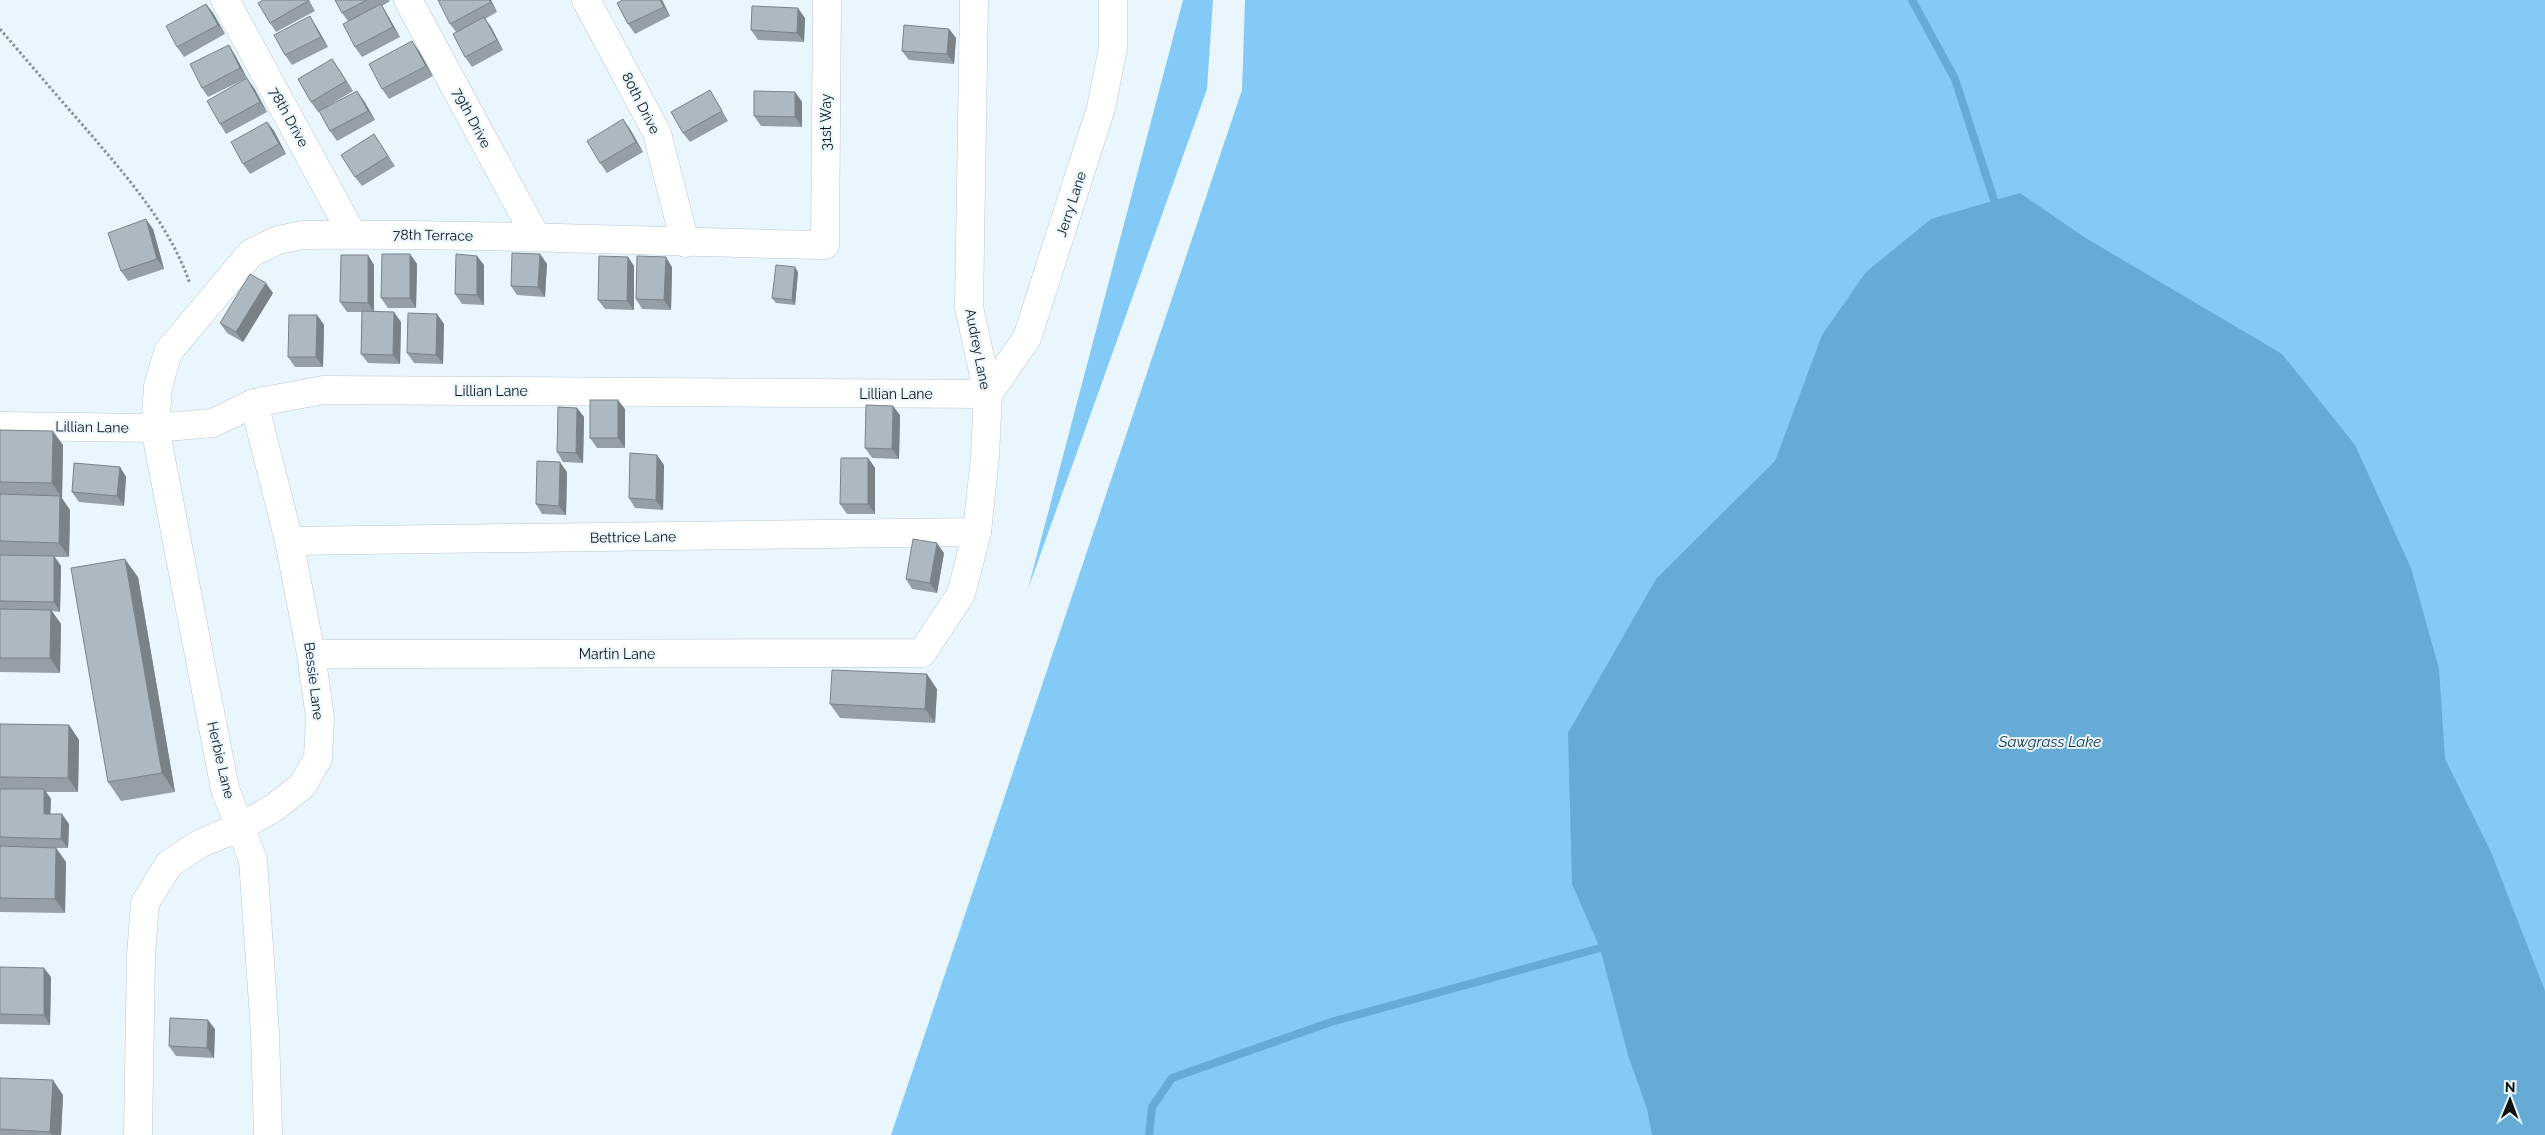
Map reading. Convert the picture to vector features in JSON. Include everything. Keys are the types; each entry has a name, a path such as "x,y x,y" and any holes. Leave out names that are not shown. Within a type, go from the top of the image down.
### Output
{"street":[{"name":"78th Drive","path":"225,0 352,234"},
{"name":"79th Drive","path":"408,0 536,236"},
{"name":"80th Drive","path":"586,0 657,133 685,243"},
{"name":"31st Way","path":"825,245 827,0"},
{"name":"Audrey Lane","path":"922,653 961,594 977,532 985,456 988,394 969,307 974,0"},
{"name":"Jerry Lane","path":"988,394 1027,338 1101,108 1114,48 1113,0"},
{"name":"78th Terrace","path":"155,428 158,386 168,352 251,253 278,240 303,235 352,234 536,236 685,243 825,245"},
{"name":"Lillian Lane","path":"0,426 155,428 213,424 254,403 323,390 988,394"},
{"name":"Bessie Lane","path":"240,827 272,809 302,786 318,758 320,717 312,654 289,541 254,403"},
{"name":"Herbie Lane","path":"155,428 225,789 240,827"},
{"name":"Bettrice Lane","path":"289,541 977,532"},
{"name":"Martin Lane","path":"312,654 922,653"},
{"path":"138,1135 141,955 145,903 169,864 201,843 240,827 253,860 264,1033 268,1135"}],"path":[{"path":"0,30 124,174 157,218 184,264 193,292 197,317"}],"shaded area":[{"path":"1183,0 1213,0 1207,89 1028,589"},
{"path":"1245,0 2545,0 2545,1135 891,1135 1242,90"}],"water":[{"name":"Sawgrass Lake","path":"2020,193 2084,237 2282,354 2355,445 2411,568 2439,669 2445,759 2491,852 2545,991 2545,1135 1652,1135 1647,1109 1628,1055 1600,948 1572,884 1568,733 1656,579 1775,461 1822,335 1866,272 1931,219"}],"building":[{"path":"263,0 308,1 270,23 258,3"},
{"path":"335,0 367,0 342,13"},
{"path":"438,0 489,0 491,2 450,24"},
{"path":"623,0 660,0 664,7 628,24 617,3"},
{"path":"206,4 218,25 177,47 166,26"},
{"path":"381,4 393,27 355,47 343,24"},
{"path":"752,6 798,8 797,33 751,30"},
{"path":"310,16 321,37 285,55 274,35"},
{"path":"484,17 497,40 465,57 453,34"},
{"path":"904,25 949,29 947,54 902,51"},
{"path":"412,41 426,66 382,89 369,64"},
{"path":"229,45 240,68 202,88 190,64"},
{"path":"332,59 346,81 311,102 298,79"},
{"path":"247,78 260,102 220,124 207,101"},
{"path":"710,90 722,111 683,133 671,112"},
{"path":"357,91 368,111 330,131 319,111"},
{"path":"754,91 795,92 795,117 754,116"},
{"path":"623,119 636,142 600,163 587,141"},
{"path":"267,122 279,144 243,164 231,142"},
{"path":"374,134 388,156 355,177 341,155"},
{"path":"146,219 157,259 121,271 108,233"},
{"path":"512,253 540,254 538,287 511,286"},
{"path":"382,254 410,254 410,298 381,298"},
{"path":"456,254 477,256 477,295 455,294"},
{"path":"341,255 368,255 368,303 340,302"},
{"path":"599,256 628,257 627,301 598,300"},
{"path":"637,256 666,257 664,300 636,299"},
{"path":"776,265 795,267 792,300 772,298"},
{"path":"250,274 266,283 236,332 220,323"},
{"path":"362,311 394,312 393,355 361,354"},
{"path":"408,313 437,314 436,355 407,353"},
{"path":"289,315 317,315 316,357 288,357"},
{"path":"590,400 618,400 618,438 590,438"},
{"path":"866,405 893,406 892,449 865,448"},
{"path":"558,407 577,408 576,453 557,452"},
{"path":"0,430 53,431 52,483 0,482"},
{"path":"630,453 657,455 656,500 629,498"},
{"path":"841,458 868,458 868,504 840,504"},
{"path":"537,461 560,462 559,506 536,504"},
{"path":"74,463 120,467 117,496 72,492"},
{"path":"0,494 60,496 59,543 0,541"},
{"path":"913,539 937,543 930,583 906,579"},
{"path":"0,555 54,556 54,602 0,601"},
{"path":"125,559 162,773 108,782 71,568"},
{"path":"0,609 51,610 50,658 0,658"},
{"path":"832,670 927,674 925,709 830,704"},
{"path":"0,724 69,725 68,778 0,777"},
{"path":"0,789 44,789 44,814 62,814 61,839 0,837"},
{"path":"0,846 56,848 55,899 0,898"},
{"path":"0,967 44,968 44,1015 0,1014"},
{"path":"170,1018 208,1020 207,1048 169,1046"},
{"path":"0,1078 53,1080 50,1132 0,1129"}],"waterway":[{"path":"1912,0 1955,79 1994,200"},
{"path":"1149,1135 1152,1107 1172,1078 1331,1022 1600,948"}]}
